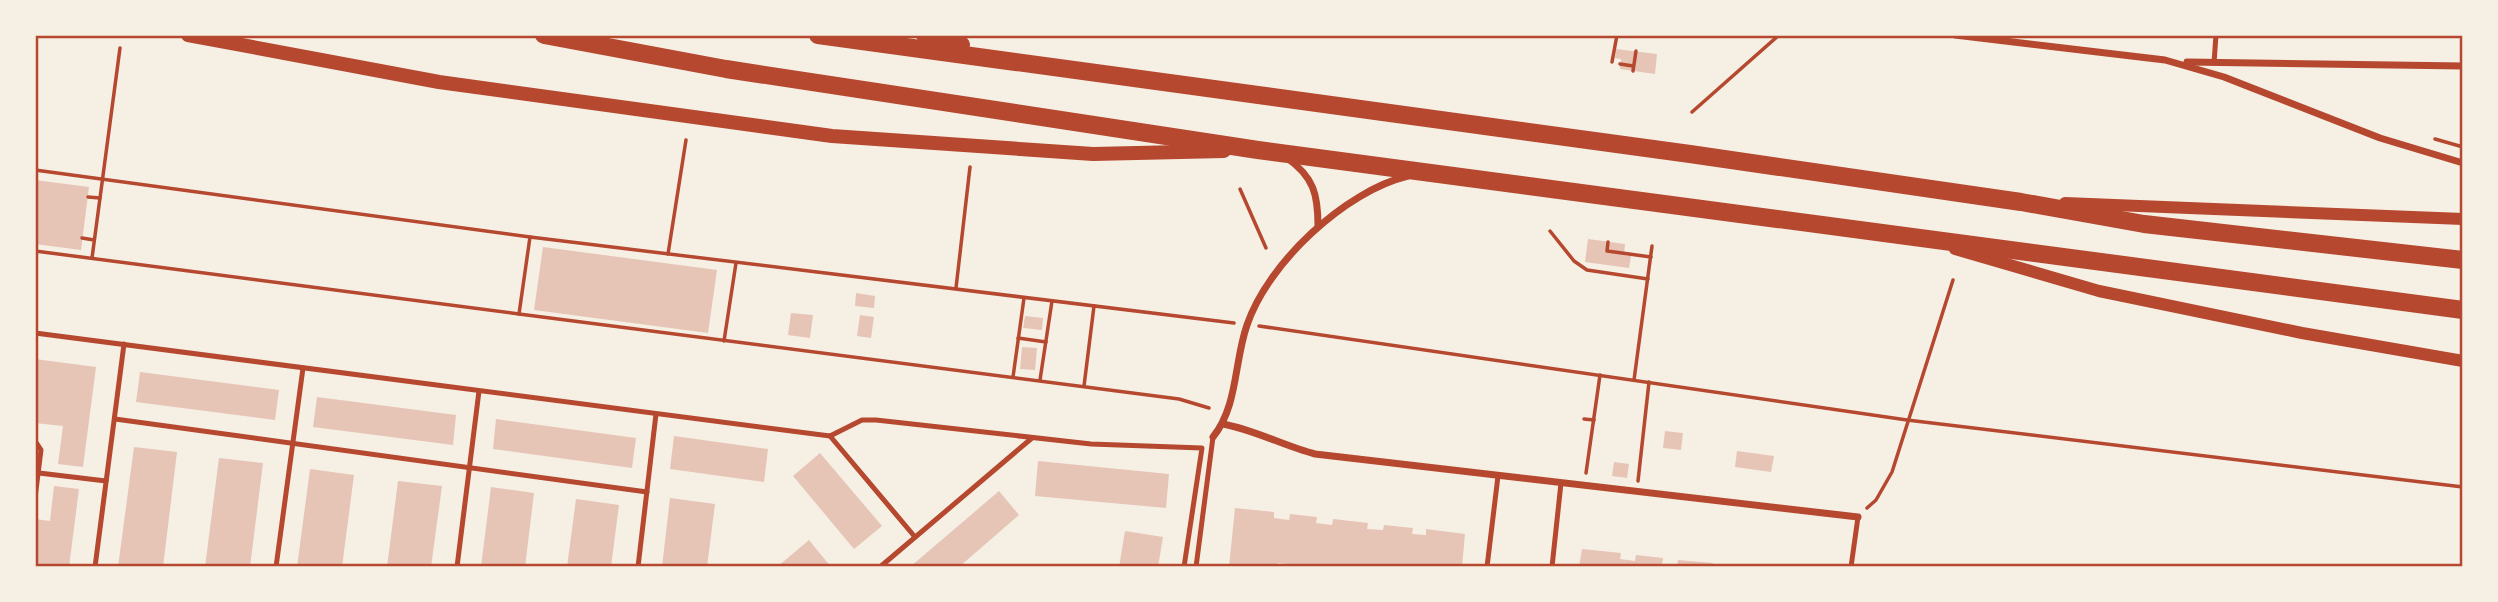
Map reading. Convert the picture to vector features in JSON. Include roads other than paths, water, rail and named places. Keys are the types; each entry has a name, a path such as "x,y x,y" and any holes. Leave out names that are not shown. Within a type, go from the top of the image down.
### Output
{"highway":[{"path":"544,35 726,69 1278,153 2463,310"},
{"path":"818,35 2021,202 2144,224 2463,260"},
{"path":"925,35 1035,65"}],"main road":[{"path":"188,35 439,82 832,136 1093,154 1258,150"}],"street":[{"path":"1955,35 2214,64 2463,66"},
{"path":"2165,60 2224,77 2380,138 2463,163"},
{"path":"1278,153 1312,181 1318,199 1318,226"},
{"path":"1213,437 1223,424 1247,325 1274,275 1318,226 1376,188 1395,179 1423,172"},
{"path":"2021,202 2463,219"},
{"path":"1924,240 2099,291 2302,333 2463,361"},
{"path":"1223,424 1245,428 1270,440 1315,454 1858,517"}],"lane":[{"path":"2214,64 2216,35"},
{"path":"35,333 830,436 862,420 876,420 1091,444 1202,448"},
{"path":"95,567 124,344"},
{"path":"276,567 303,368"},
{"path":"457,567 480,391"},
{"path":"638,567 656,414"},
{"path":"114,419 647,492"},
{"path":"830,436 915,537"},
{"path":"1184,567 1202,448 1213,437"},
{"path":"1196,567 1213,437"},
{"path":"880,567 1032,438"},
{"path":"35,441 41,450 35,498"},
{"path":"39,473 106,481"},
{"path":"1487,567 1498,476"},
{"path":"1552,567 1561,483"},
{"path":"1851,567 1858,517"}]}
